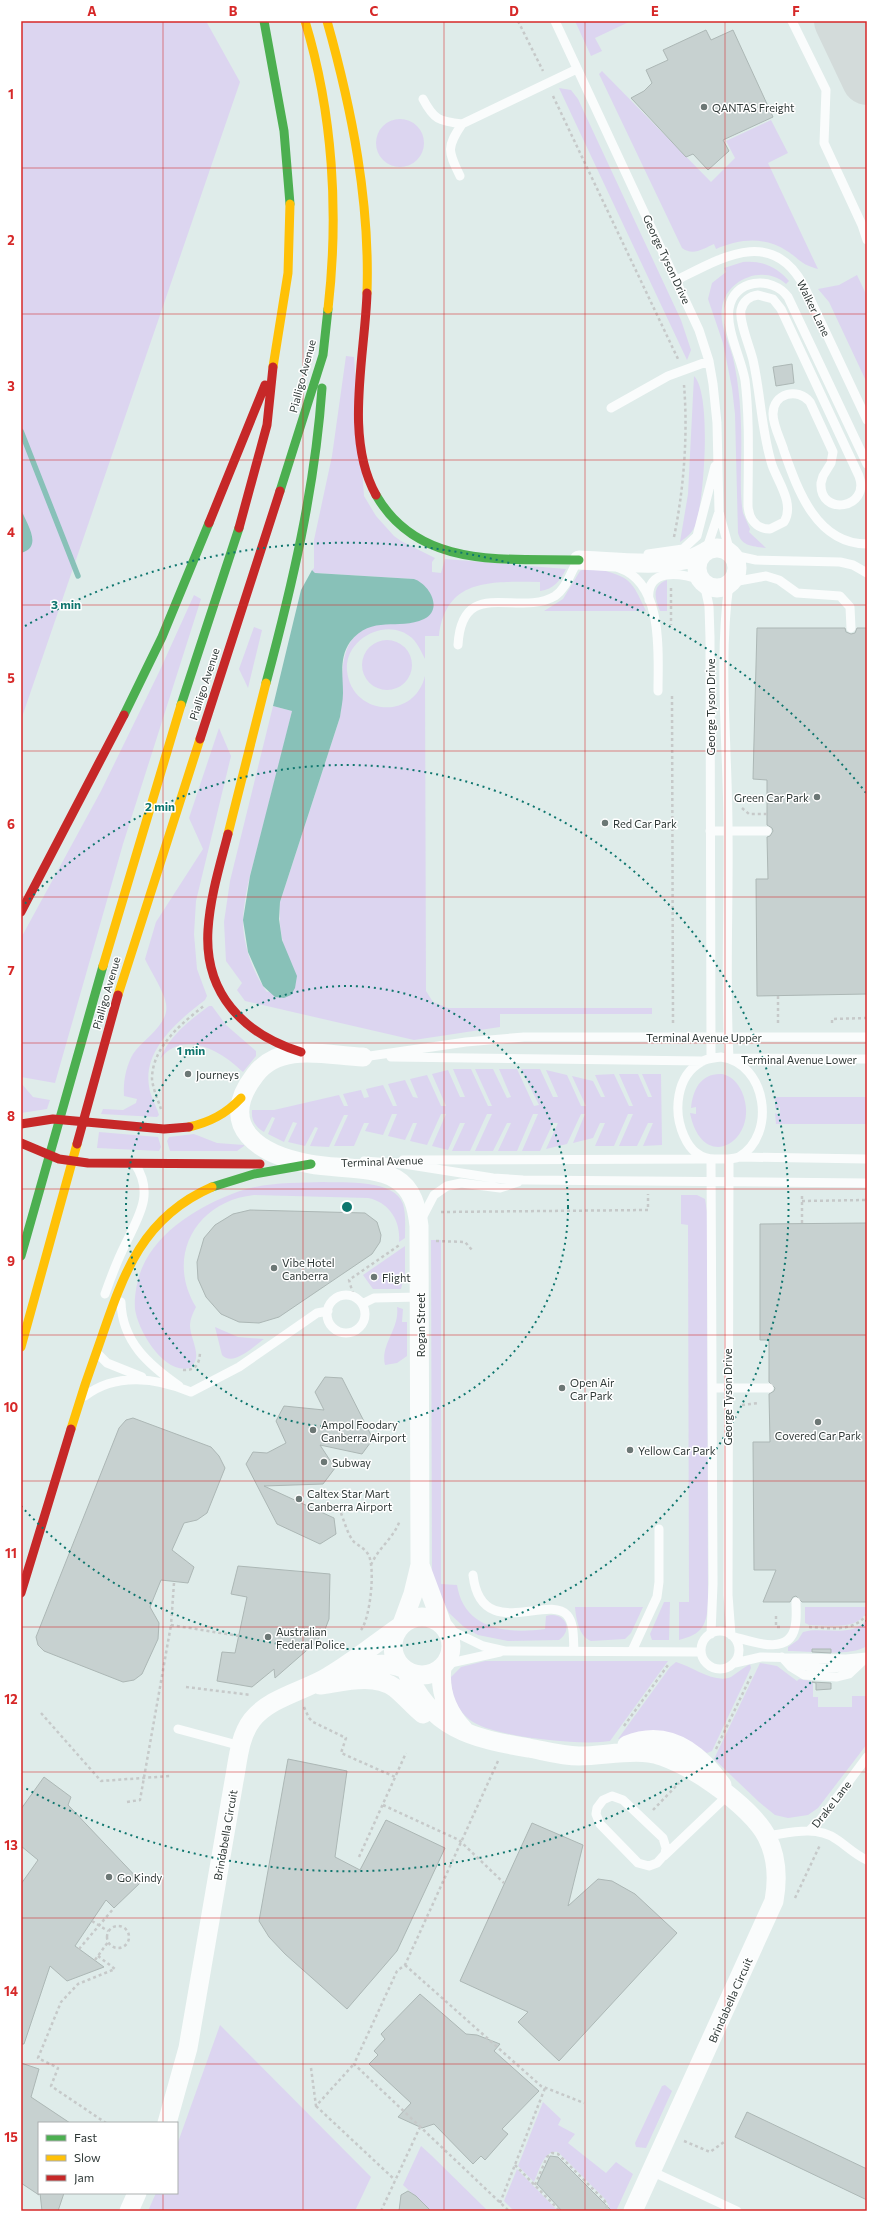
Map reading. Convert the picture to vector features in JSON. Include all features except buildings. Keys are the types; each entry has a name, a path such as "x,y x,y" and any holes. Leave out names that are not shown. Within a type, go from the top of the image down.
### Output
{"main road":[{"name":"Pialligo Avenue","path":"21,1256 103,958 178,712 249,496 267,428 273,366 286,288 290,241 290,193 287,145 280,96 264,21"},
{"name":"Pialligo Avenue","path":"21,1347 91,1092 150,889 260,555 323,354 332,274 334,217 331,163 322,92 313,47 305,21"},
{"path":"327,21 352,123 364,201 367,274 366,313 360,391 360,443 368,477 375,494 384,510 399,526 421,541 435,547 456,553 475,556 585,560"},
{"path":"301,1052 281,1046 265,1038 234,1012 222,995 214,978 209,959 208,933 210,914 234,805 299,549 318,451 323,354"},
{"path":"21,912 108,748 162,637 221,496 244,432 273,366"},
{"path":"21,1124 35,1120 53,1119 164,1129 180,1128 199,1124 221,1116 233,1108 241,1098"},
{"path":"21,1143 47,1155 74,1162 311,1164"},
{"path":"21,1593 96,1353 129,1263 141,1242 167,1214 187,1200 210,1187 249,1174 311,1164"}],"street":[{"path":"585,560 672,562 690,560 704,552 718,547 732,553 738,570 731,583 718,588 710,587 702,582 697,566 704,552"},
{"name":"Terminal Avenue","path":"311,1164 268,1150 248,1134 240,1119 241,1098 252,1079 263,1066 276,1059 301,1052 363,1057"},
{"name":"Rogan Street","path":"311,1164 379,1173 398,1180 407,1187 413,1199 420,1226 420,1565 413,1594 401,1625"},
{"name":"Rogan Street","path":"420,1565 444,1626"},
{"path":"405,1669 396,1659 393,1648 394,1637 401,1625 415,1617 425,1616 434,1619 444,1626 452,1646 444,1665 441,1681 445,1699 452,1714 468,1734"},
{"name":"Brindabella Circuit","path":"167,2122 188,2048 240,1746 247,1729 258,1714 274,1703 308,1695 328,1677 401,1625"},
{"path":"328,1677 377,1664 391,1664 425,1675 444,1665"},
{"name":"Brindabella Circuit","path":"405,1669 418,1693 437,1717 468,1734 505,1744 572,1756 603,1754 639,1741 658,1740 672,1743 693,1753 702,1760 728,1794 753,1818 767,1836 775,1859 778,1880 774,1901 632,2211"},
{"path":"308,1695 363,1679 380,1682 395,1688 427,1717 439,1724 468,1734"},
{"path":"128,2211 136,2194"}],"lane":[{"name":"George Tyson Drive","path":"555,21 695,319 709,361 716,402 719,512"},
{"path":"792,21 826,90 824,143 864,228 867,240"},
{"path":"423,99 435,117 444,122 462,124 577,69"},
{"path":"460,176 450,155 449,147 462,124"},
{"name":"Walker Lane","path":"676,280 737,252 765,253 783,261 793,269 804,286 867,420"},
{"path":"867,464 788,297 780,288 768,283 757,283 744,287 732,300 729,318 744,380 748,424 748,506 751,518 757,526 770,529 784,522 789,508 772,463 764,434 754,366 741,316 741,310 746,301 758,295 773,299 781,310 857,472 861,486 857,497 848,504 837,505 824,498 821,490 821,480 833,460 833,450 810,402 804,396 794,393 783,396 778,400 773,413 796,483 810,510 826,529 849,542 867,544"},
{"path":"611,408 682,370 709,361"},
{"path":"458,645 458,631 462,620 474,608 492,602 534,602 549,598 562,590 585,560 672,552 683,549 691,543 700,530 705,504 718,456"},
{"path":"704,552 719,512"},
{"path":"719,512 732,553 756,560 840,562 853,565 867,573"},
{"path":"585,560 616,567 629,573 638,581 656,622 658,638 658,691"},
{"path":"649,604 648,595 652,584 660,577 671,574 684,575 702,582"},
{"path":"731,583 766,576 779,580 797,593 840,596 850,607 851,628"},
{"name":"George Tyson Drive","path":"702,582 710,618 710,831 707,1059"},
{"name":"George Tyson Drive","path":"730,1058 726,1003 728,830 725,633 731,583"},
{"path":"710,831 767,831"},
{"name":"Terminal Avenue Upper","path":"542,1037 867,1037"},
{"name":"Terminal Avenue","path":"363,1057 478,1040 542,1037"},
{"name":"Terminal Avenue","path":"363,1057 494,1060 707,1059"},
{"path":"739,1157 745,1152 756,1136 761,1121 762,1103 755,1079 745,1067 730,1058 707,1059 691,1070 684,1082 678,1098 680,1128 693,1152 708,1159 729,1159 739,1157 867,1159"},
{"name":"Terminal Avenue Lower","path":"730,1058 867,1059"},
{"name":"George Tyson Drive","path":"708,1159 712,1388 713,1600 711,1634"},
{"name":"Terminal Avenue","path":"311,1164 364,1161 708,1159"},
{"name":"George Tyson Drive","path":"729,1159 727,1388 728,1605 733,1636"},
{"path":"364,1161 411,1165 493,1178 542,1181 867,1183"},
{"path":"102,1304 125,1245 141,1212 143,1185 134,1163"},
{"path":"420,1226 430,1199 446,1186 461,1183 500,1188 523,1180"},
{"path":"121,1283 122,1315 132,1343 150,1365 183,1389"},
{"path":"345,1295 354,1297 362,1304 365,1310 363,1322 357,1329 350,1332 341,1332 334,1328 328,1317 328,1311 335,1298 345,1295"},
{"path":"362,1304 374,1298 420,1297"},
{"path":"80,1401 103,1385 119,1379 158,1383 191,1392 231,1372 317,1313 328,1311"},
{"path":"92,1334 93,1345 96,1353 107,1363 158,1383"},
{"path":"712,1388 769,1388"},
{"path":"632,1651 657,1597 659,1563 658,1529"},
{"path":"473,1575 478,1596 495,1610 508,1613 525,1613 551,1609 558,1610 567,1616 572,1625 574,1651"},
{"path":"796,1602 794,1629 785,1641 776,1645 764,1645 733,1636 724,1631 711,1634 703,1641 701,1652 706,1663 717,1670 724,1670 735,1663 758,1657 867,1657"},
{"path":"444,1626 483,1646 505,1651 701,1652"},
{"path":"733,1636 740,1647 738,1658 735,1663"},
{"path":"444,1665 505,1651"},
{"path":"782,1657 791,1667 804,1675 837,1677 849,1674 867,1657"},
{"path":"178,1729 240,1746"},
{"name":"Drake Lane","path":"809,1831 821,1820 867,1757"},
{"path":"663,1857 666,1848 663,1838 624,1800 617,1797 603,1800 596,1811 600,1824 635,1861 648,1866 656,1863 663,1857 728,1794"},
{"path":"767,1836 809,1831 831,1836 867,1860"},
{"path":"651,2171 737,2211"}],"path":[{"path":"518,21 548,82 682,370 685,424 681,498 672,552"},
{"path":"671,574 671,629"},
{"path":"672,693 673,1037"},
{"path":"740,804 742,809 750,814 767,814"},
{"path":"435,1215 444,1211 648,1210 648,1194"},
{"path":"802,1223 802,1200 867,1200"},
{"path":"432,1241 465,1242 472,1250"},
{"path":"354,1297 349,1280 403,1243"},
{"path":"179,1370 188,1370 196,1367 199,1360 200,1350"},
{"path":"341,1513 354,1542 368,1554 370,1565 370,1596 364,1626 360,1632"},
{"path":"370,1565 379,1550 394,1533 400,1518"},
{"path":"127,1802 140,1800 172,1625 174,1583"},
{"path":"804,1627 852,1626 861,1622 867,1614"},
{"path":"776,1616 776,1627 787,1627"},
{"path":"172,1625 239,1636"},
{"path":"364,1626 373,1645"},
{"path":"622,1728 678,1651"},
{"path":"714,1753 754,1668"},
{"path":"186,1687 258,1696"},
{"path":"308,1695 304,1706 309,1718 313,1722 346,1738 341,1753 395,1777"},
{"path":"297,1709 304,1706"},
{"path":"42,1713 101,1781 170,1776"},
{"path":"316,2106 354,2064 397,1971 405,1965 505,1744"},
{"path":"359,1857 406,1753"},
{"path":"644,1819 684,1777"},
{"path":"383,1805 461,1842 504,1883"},
{"path":"79,1949 114,1908"},
{"path":"92,1921 108,1931"},
{"path":"108,1931 114,1926 121,1926 127,1930 129,1937 127,1944 120,1948 113,1947 108,1942"},
{"path":"95,1960 108,1942 108,1931"},
{"path":"98,1956 115,1970 78,1984 61,2002 38,2058 58,2068 51,2086 105,2122"},
{"path":"405,1965 541,2086 584,2103"},
{"path":"354,2064 509,2211"},
{"path":"311,2068 316,2106 395,2180"},
{"path":"500,2203 545,2088"},
{"path":"381,2211 420,2127"},
{"path":"682,2140 710,2152 724,2142"},
{"path":"534,2185 547,2158 552,2153 558,2154 604,2200 607,2206 605,2211"},
{"path":"515,2165 560,2211"}],"shaded area":[{"path":"21,21 206,21 240,82 21,720"},
{"path":"575,21 631,21 595,38 602,51 591,56"},
{"path":"602,71 711,182 735,158 726,141 771,120 788,153 768,163 818,269 804,263 778,246 761,241 743,241 716,249 714,244 694,252 682,248 599,74"},
{"path":"559,88 571,90 578,99 681,320 691,350 687,360"},
{"path":"395,119 405,119 417,126 424,138 424,148 417,160 405,167 395,167 387,163 380,156 376,148 376,138 380,130 387,123"},
{"path":"743,262 763,263 774,268 789,281 786,284 777,278 767,275 757,275 738,282 725,298 721,314 723,327 736,371 739,398 741,495 743,513 750,529 749,532 766,548 752,546 745,543 742,541 738,533 735,414 732,388 723,343 708,299 712,283 726,272 724,268"},
{"path":"857,275 867,296 867,383 829,302 818,289 839,285"},
{"path":"346,356 354,357 364,496 376,516 394,536 435,558 432,562 432,572 441,573 445,559 566,569 556,584 545,590 540,591 540,582 506,582 475,586 462,593 451,602 443,616 439,636 425,636 425,659 418,645 412,638 402,632 391,629 380,630 369,634 360,640 348,659 347,671 351,686 360,697 371,704 384,707 397,706 409,701 419,691 425,676 426,991 433,1002 448,1008 652,1008 652,1014 500,1014 500,1027 414,1040 245,1001 237,990 242,983 226,961 224,922 230,881 273,706 292,711 249,879 243,921 245,940 253,968 267,992 296,982 294,970 282,940 280,902 340,717 342,675 347,649 354,638 364,629 379,624 415,620 429,615 431,610 432,599 430,594 423,585 414,579 315,573 312,570 314,568 314,540 332,456"},
{"path":"694,376 700,387 703,403 705,424 704,471 702,493 696,524 690,534 680,542 688,494"},
{"path":"21,509 32,534 32,540 31,546 28,550 21,553"},
{"path":"596,568 616,574 628,581 637,592 646,611 544,611 563,599 580,571 584,569"},
{"path":"312,570 315,573 414,579 425,586 434,603 430,615 424,619 405,624 386,624 376,626 367,628 358,633 350,642 344,654 342,673 343,696 340,717 280,902 279,919 282,940 297,976 295,988 291,995 284,998 275,997 263,986 248,952 243,920 250,876 292,711 273,706 301,590"},
{"path":"667,580 667,611 660,611 656,598 656,589"},
{"path":"194,595 201,599 123,844 55,1083 21,1077 21,938 101,791 160,670"},
{"path":"254,627 262,630 248,688 239,669"},
{"path":"387,640 401,644 408,651 412,665 408,679 401,686 387,690 373,686 366,679 362,665 366,651 373,644"},
{"path":"219,728 231,756 196,901 194,934 197,969 207,996 205,1000 185,1016 165,1036 157,1048 152,1060 149,1072 149,1086 159,1115 157,1117 101,1114 103,1109 123,1110 136,1103 137,1099 124,1096 124,1085 128,1064 137,1048 155,1031 164,1018 166,1011 165,999 145,959 156,922 203,849 189,818"},
{"path":"209,1006 212,1006 226,1025 256,1051 256,1056 243,1072 235,1064 214,1051 203,1046 191,1044 180,1045 169,1050 160,1059 164,1050 181,1029"},
{"path":"453,1069 471,1069 488,1106 492,1106 475,1069 493,1069 507,1098 511,1097 499,1069 517,1069 534,1106 539,1105 521,1069 540,1069 553,1097 558,1097 546,1070 567,1075 581,1106 586,1106 572,1076 593,1081 601,1097 605,1097 595,1075 614,1074 629,1106 633,1106 619,1074 638,1074 648,1097 652,1097 642,1074 661,1074 662,1145 643,1146 653,1123 648,1123 637,1146 619,1146 633,1114 628,1114 614,1146 595,1146 605,1123 600,1123 593,1138 573,1143 585,1114 581,1114 567,1144 546,1149 558,1123 553,1123 540,1151 522,1151 538,1114 533,1114 517,1151 498,1151 511,1123 507,1123 493,1151 475,1151 492,1114 487,1114 470,1151 452,1151 465,1123 460,1123 448,1150 432,1146 446,1114 441,1114 427,1145 410,1141 417,1123 413,1123 405,1140 388,1136 397,1114 392,1114 383,1135 365,1131 369,1123 364,1123 354,1146 334,1146 348,1115 344,1115 329,1147 310,1146 318,1128 315,1127 305,1146 288,1142 297,1123 293,1122 284,1142 268,1134 275,1118 272,1117 264,1132 256,1126 252,1117 252,1110 274,1110 339,1095 344,1106 348,1106 343,1094 361,1090 364,1098 369,1097 366,1089 383,1085 393,1106 397,1106 388,1084 405,1080 413,1097 418,1098 410,1079 427,1075 441,1106 446,1106 432,1074 448,1070 460,1097 465,1097"},
{"path":"715,1074 722,1074 732,1078 739,1086 746,1109 744,1124 738,1136 728,1144 717,1147 706,1143 697,1132 690,1113 696,1114 696,1107 691,1108 692,1101 696,1089 703,1079"},
{"path":"21,1083 33,1097 50,1100 47,1109 21,1113"},
{"path":"775,1097 867,1097 867,1124 776,1124 775,1113 780,1115 780,1107 775,1109"},
{"path":"99,1132 158,1137 161,1147 159,1151 97,1148"},
{"path":"194,1134 217,1143 244,1146 237,1151 170,1151 167,1141 169,1137"},
{"path":"324,1182 368,1184 380,1186 390,1190 398,1196 403,1204 405,1216 405,1238 399,1242 396,1220 388,1208 375,1200 368,1198 254,1195 234,1199 216,1208 202,1220 192,1234 185,1251 184,1269 187,1288 196,1307 191,1318 190,1325 196,1354 194,1364 190,1368 180,1368 171,1365 162,1358 147,1339 137,1318 135,1309 136,1288 142,1268 149,1254 159,1242 182,1221 195,1212 209,1204 237,1192 258,1186"},
{"path":"681,1195 697,1195 705,1199 707,1212 708,1601 705,1622 702,1627 694,1635 679,1640 679,1602 689,1602 688,1225 681,1224"},
{"path":"431,1240 441,1240 441,1584 457,1585 461,1600 468,1612 478,1620 490,1626 517,1631 545,1629 546,1616 552,1615 562,1618 565,1622 566,1630 564,1635 559,1640 508,1641 478,1635 464,1627 449,1613 432,1577"},
{"path":"405,1246 405,1273 401,1289 373,1289 363,1275"},
{"path":"397,1307 403,1309 402,1322 407,1322 407,1356 397,1363 385,1365 385,1350 396,1322"},
{"path":"215,1327 238,1337 264,1339 243,1354 232,1359 227,1358 222,1355"},
{"path":"664,1602 670,1602 669,1640 652,1640 650,1634"},
{"path":"575,1607 643,1607 631,1633 625,1639 591,1641 584,1636 581,1631 577,1622"},
{"path":"805,1607 867,1607 864,1615 859,1620 852,1624 834,1626 809,1625 805,1623"},
{"path":"867,1619 867,1646 860,1649 829,1653 788,1651 788,1647 798,1640 803,1632 853,1629 861,1625"},
{"path":"485,1661 668,1661 610,1741 579,1742 537,1739 497,1731 481,1726 465,1716 455,1701 451,1677 461,1667"},
{"path":"676,1662 711,1677 725,1679 731,1677 750,1664 751,1668 712,1751 707,1753 686,1739 635,1735 618,1739 670,1667"},
{"path":"760,1663 777,1666 797,1681 799,1679 811,1681 813,1683 813,1697 818,1697 818,1707 852,1707 852,1696 867,1696 867,1744 818,1808 808,1815 788,1818 775,1815 759,1802 714,1759"},
{"path":"220,2025 371,2177 355,2211 148,2211 156,2194 178,2194 178,2142"},
{"path":"665,2085 672,2091 646,2148 636,2147 635,2143 662,2086"},
{"path":"543,2102 561,2119 558,2125 575,2134 568,2143 606,2173 616,2162 633,2174 616,2211 607,2211 609,2206 605,2199 558,2152 553,2152 546,2157 534,2182 518,2166"},
{"path":"421,2146 488,2211 431,2211 403,2185"},
{"path":"517,2169 558,2211 514,2211 504,2201"}],"waterway":[{"path":"21,431 78,576"}],"taxiway":[{"path":"839,21 867,80"}],"traffic: fast":[{"path":"264,21 284,131 290,204"},
{"path":"280,491 323,355 328,309"},
{"path":"266,683 285,610 301,537 314,463 322,388"},
{"path":"376,495 394,519 415,537 440,548 466,555 494,558 522,560 579,560"},
{"path":"124,715 162,637 209,523"},
{"path":"181,705 239,528"},
{"path":"21,1256 103,966"},
{"path":"212,1187 254,1174 311,1164"}],"traffic: slow":[{"path":"305,21 322,91 331,164 333,236 328,309"},
{"path":"327,21 344,88 358,156 366,224 367,293"},
{"path":"273,367 288,273 290,204"},
{"path":"228,834 266,683"},
{"path":"103,966 181,705"},
{"path":"118,995 200,739"},
{"path":"189,1127 204,1123 217,1117 230,1109 241,1098"},
{"path":"21,1347 77,1144"},
{"path":"71,1429 118,1291 139,1249 169,1214 188,1199 212,1187"}],"traffic: jam":[{"path":"367,293 359,396 359,423 361,448 366,473 376,495"},
{"path":"239,528 267,425 273,367"},
{"path":"209,523 265,385"},
{"path":"200,739 280,491"},
{"path":"21,912 124,715"},
{"path":"228,834 216,881 209,918 208,953 213,973 220,992 231,1008 245,1022 261,1034 280,1044 301,1052"},
{"path":"77,1144 118,995"},
{"path":"21,1124 53,1119 164,1129 189,1127"},
{"path":"21,1143 59,1159 88,1163 260,1164"},
{"path":"21,1593 71,1429"}],"place":[{"name":"QANTAS Freight","path":"704,107"},
{"name":"Green Car Park","path":"817,797"},
{"name":"Red Car Park","path":"605,823"},
{"name":"Journeys","path":"188,1074"},
{"name":"Vibe Hotel Canberra","path":"274,1268"},
{"name":"Flight","path":"374,1277"},
{"name":"Open Air Car Park","path":"562,1388"},
{"name":"Covered Car Park","path":"818,1422"},
{"name":"Ampol Foodary Canberra Airport","path":"313,1430"},
{"name":"Yellow Car Park","path":"630,1450"},
{"name":"Subway","path":"324,1462"},
{"name":"Caltex Star Mart Canberra Airport","path":"299,1499"},
{"name":"Australian Federal Police","path":"268,1637"},
{"name":"Go Kindy","path":"109,1877"}]}
